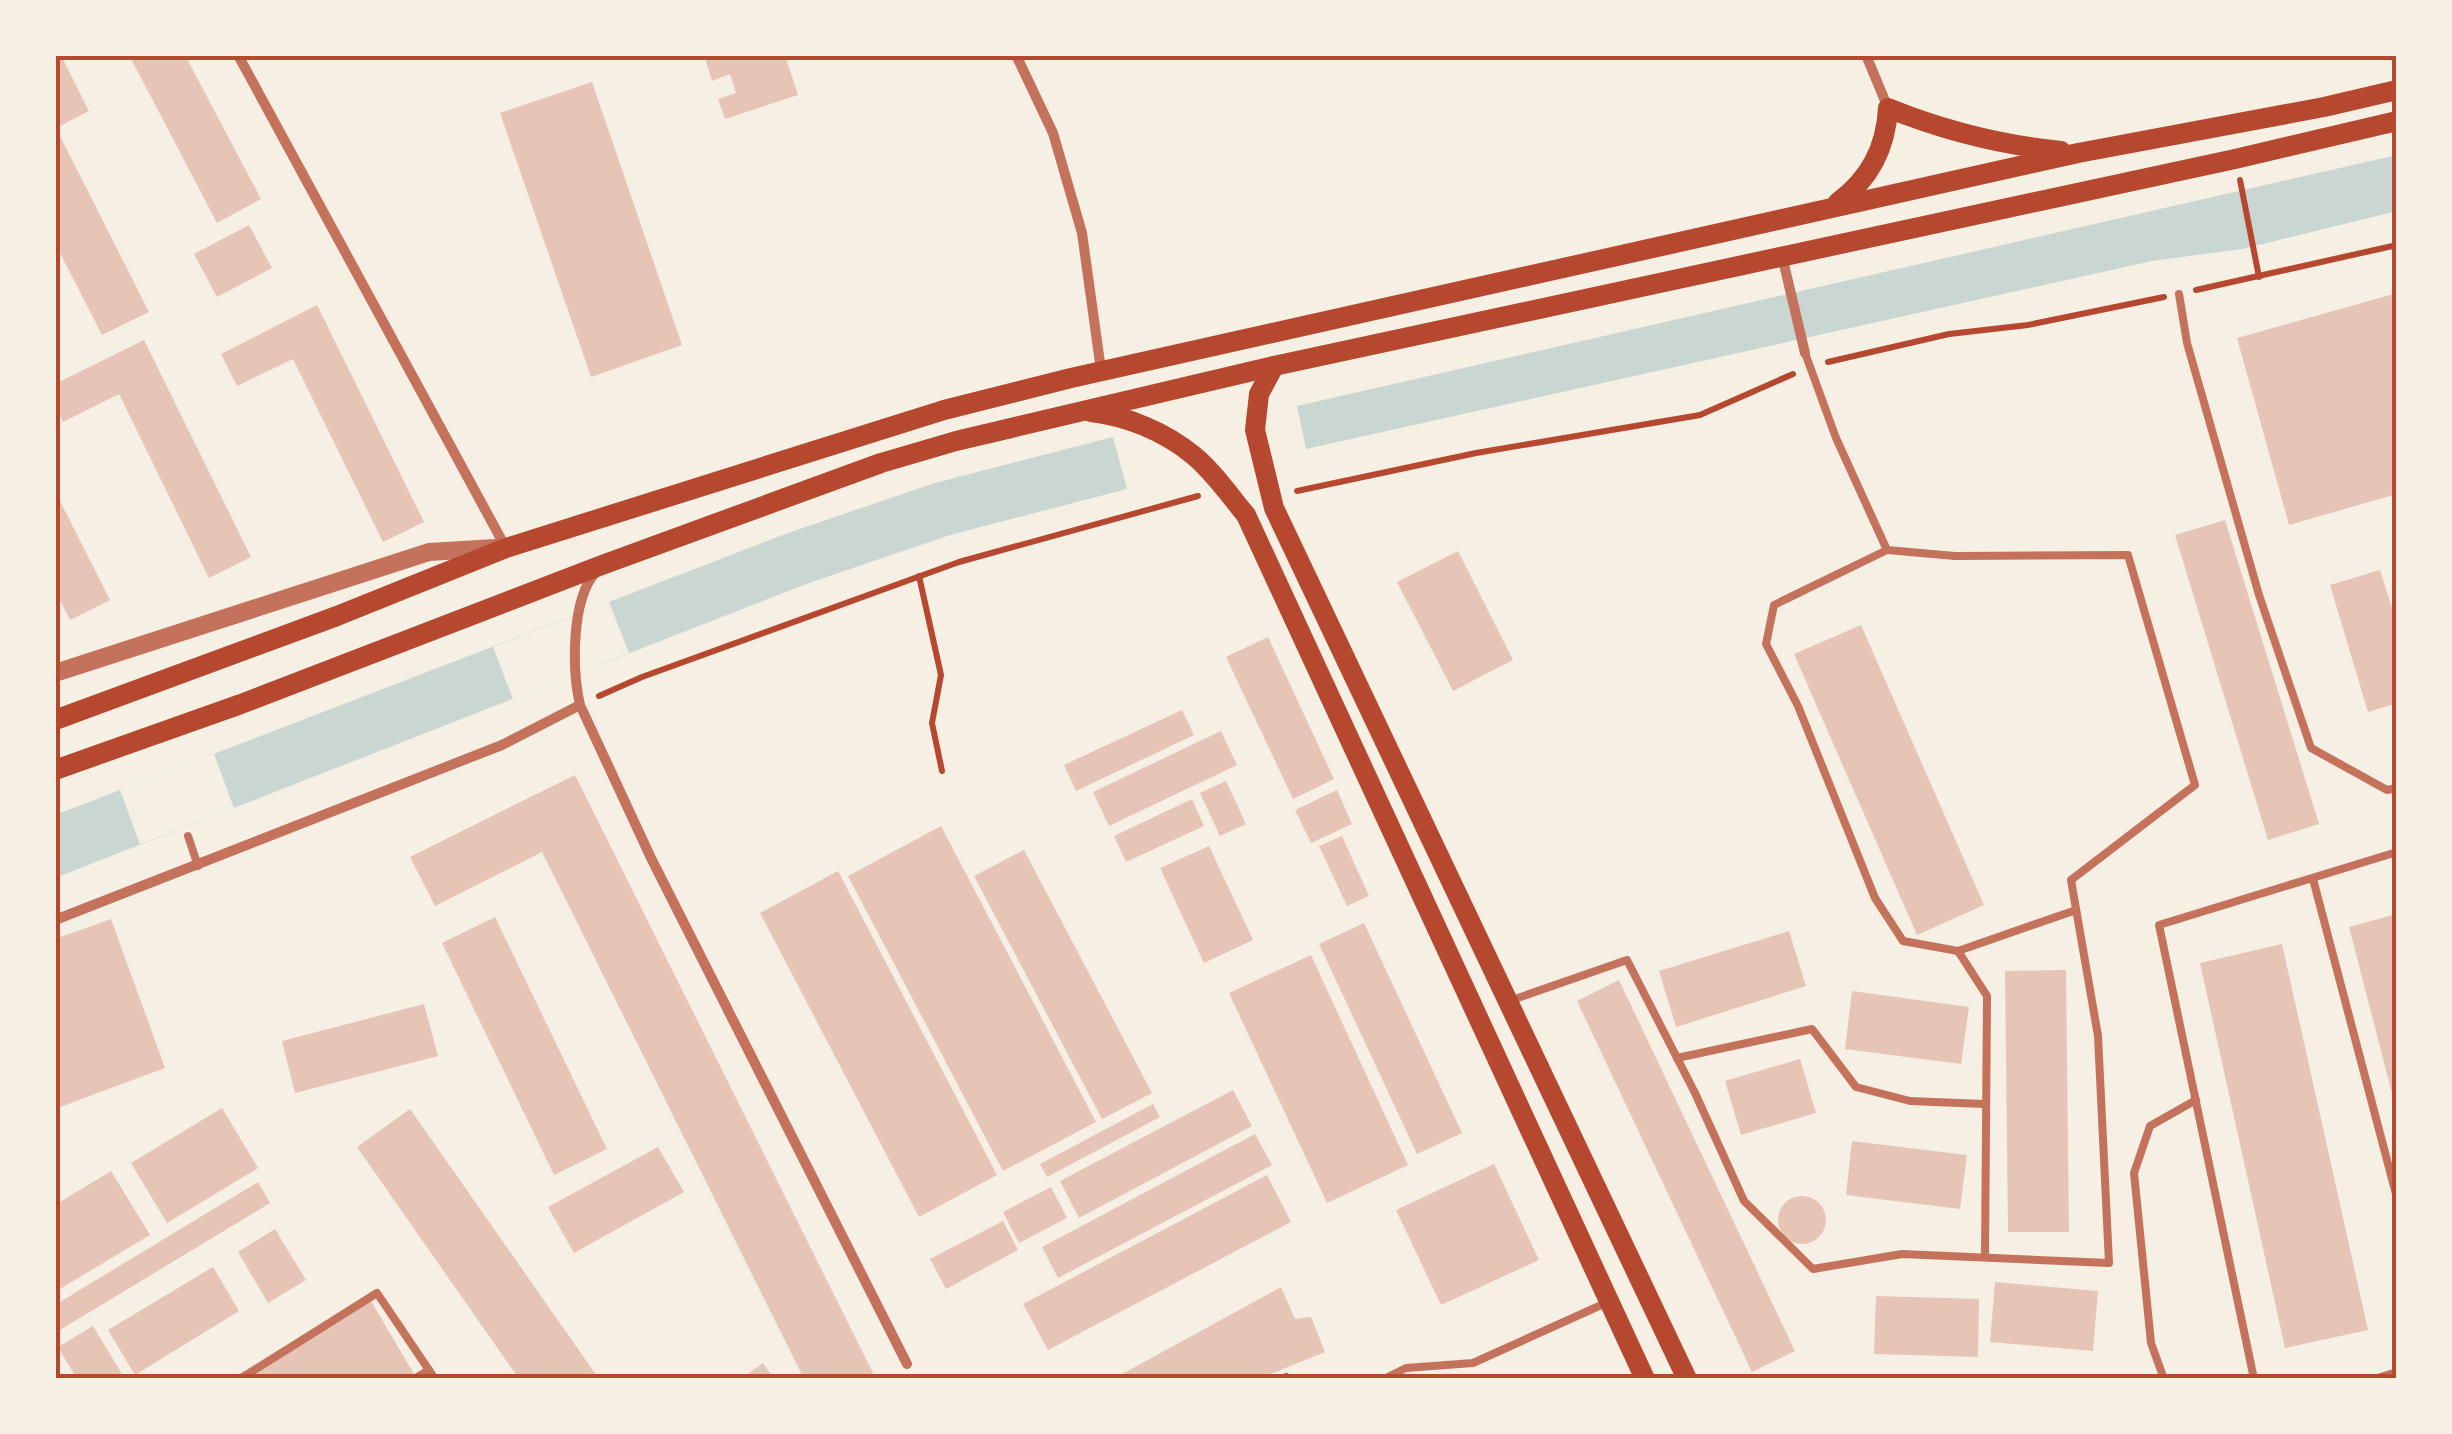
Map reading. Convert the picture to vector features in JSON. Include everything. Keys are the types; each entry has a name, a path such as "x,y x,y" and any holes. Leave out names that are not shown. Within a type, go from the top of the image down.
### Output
{"main road":[{"path":"55,720 506,548 944,410 1102,371 2078,153 2397,90"},
{"path":"1828,209 1857,189 1871,169 1886,135 1888,108 1941,130 2018,146 2078,153"},
{"path":"55,770 881,463 1079,410 1274,366 2397,121"},
{"path":"1274,366 1259,394 1255,430 1274,508 1687,1379"},
{"path":"1079,410 1112,414 1144,425 1194,455 1246,516 1645,1379"}],"street":[{"path":"55,673 429,552 506,548 238,55"},
{"path":"1016,55 1052,133 1082,234 1102,371"},
{"path":"1866,55 1888,108"},
{"path":"1782,256 1805,352"},
{"path":"602,564 587,582 579,603 574,681 580,705 651,858 907,1364"},
{"path":"55,920 502,745 580,705"}],"lane":[{"path":"2179,294 2187,344 2259,595 2311,748 2387,790 2397,788"},
{"path":"1805,352 1836,438 1887,550"},
{"path":"1508,1001 1627,960 1744,1201 1813,1269 1902,1254 2109,1263 2098,1036 2071,880 2196,784 2128,555 1955,556 1887,550 1774,605 1766,644 1798,706 1875,898 1904,941 1958,952 2076,910"},
{"path":"188,836 198,866"},
{"path":"2254,1379 2159,926 2397,852"},
{"path":"2313,879 2397,1198"},
{"path":"1958,952 1987,996 1985,1257"},
{"path":"1677,1058 1812,1028 1856,1087 1910,1101 1984,1104"},
{"path":"2164,1379 2151,1343 2134,1173 2150,1126 2196,1100"},
{"path":"240,1379 377,1293 432,1375 414,1379"},
{"path":"1384,1379 1406,1368 1473,1363 1609,1301"},
{"path":"1631,1379 1634,1356"},
{"path":"2374,1379 2397,1372"}],"path":[{"path":"2241,189 2259,278"},
{"path":"580,705 642,676 976,556 1224,489"},
{"path":"919,576 942,674 932,723 942,772"}],"shaded area":[{"path":"2397,155 2397,211 2242,249 2152,261 1306,449 1297,406"},
{"path":"1113,437 1127,489 950,535 806,584 55,878 55,815 788,533 935,483"}],"pier":[{"path":"609,602 629,653 513,699 493,647"},
{"path":"214,754 234,808 140,844 120,790"}],"building":[{"path":"55,55 61,55 89,111 56,128 149,312 102,335 55,243"},
{"path":"129,55 185,55 261,199 217,223"},
{"path":"704,55 785,55 798,95 725,119 718,99 736,93 730,74 712,81"},
{"path":"592,82 682,345 591,377 500,113"},
{"path":"249,225 272,268 217,297 194,254"},
{"path":"2397,293 2397,494 2289,525 2237,338"},
{"path":"317,305 424,522 383,542 293,359 237,386 221,354"},
{"path":"144,340 251,557 209,578 119,394 63,422 55,404 55,384"},
{"path":"55,491 110,600 70,620 55,591"},
{"path":"2225,520 2319,824 2268,840 2175,535"},
{"path":"1458,551 1513,660 1453,691 1397,582"},
{"path":"2380,570 2397,624 2397,703 2368,712 2330,585"},
{"path":"1861,625 1984,905 1917,935 1794,654"},
{"path":"1268,637 1334,779 1293,799 1226,657"},
{"path":"1182,710 1194,735 1076,791 1064,765"},
{"path":"1221,731 1237,765 1109,826 1093,792"},
{"path":"575,775 876,1379 804,1379 542,852 435,906 410,857"},
{"path":"1226,781 1246,824 1220,836 1200,793"},
{"path":"1337,790 1352,824 1311,843 1295,810"},
{"path":"1192,799 1204,826 1126,862 1114,836"},
{"path":"941,826 1096,1122 1003,1171 848,876"},
{"path":"1342,836 1369,896 1347,906 1319,846"},
{"path":"1209,846 1253,940 1204,963 1160,868"},
{"path":"1024,850 1152,1093 1102,1119 974,876"},
{"path":"838,871 997,1175 919,1217 760,913"},
{"path":"2397,914 2397,1108 2396,1109 2349,927"},
{"path":"495,917 607,1149 554,1175 442,943"},
{"path":"111,919 165,1068 55,1109 55,939"},
{"path":"1364,923 1462,1133 1417,1154 1319,944"},
{"path":"1789,931 1806,986 1676,1027 1659,971"},
{"path":"2282,944 2368,1330 2285,1348 2200,963"},
{"path":"1311,955 1408,1165 1327,1203 1229,993"},
{"path":"2066,970 2069,1232 2008,1232 2005,971"},
{"path":"1619,980 1795,1351 1752,1372 1577,1001"},
{"path":"1852,991 1969,1007 1961,1064 1845,1049"},
{"path":"424,1004 438,1056 295,1093 282,1041"},
{"path":"1800,1059 1816,1113 1741,1135 1725,1081"},
{"path":"1233,1090 1252,1126 1079,1218 1060,1181"},
{"path":"1153,1104 1160,1117 1047,1177 1040,1164"},
{"path":"222,1108 258,1168 167,1223 131,1163"},
{"path":"410,1109 599,1379 519,1379 357,1147"},
{"path":"1255,1134 1272,1165 1058,1278 1042,1247"},
{"path":"1852,1141 1967,1155 1960,1209 1846,1195"},
{"path":"658,1147 684,1192 574,1253 548,1207"},
{"path":"1494,1164 1539,1260 1441,1305 1396,1210"},
{"path":"111,1171 150,1235 55,1292 55,1205"},
{"path":"1267,1175 1291,1222 1048,1350 1023,1304"},
{"path":"258,1182 270,1203 55,1333 55,1305"},
{"path":"1051,1187 1067,1218 1019,1243 1003,1212"},
{"path":"1802,1196 1819,1203 1826,1220 1819,1237 1802,1244 1785,1237 1778,1220 1785,1203"},
{"path":"1003,1221 1018,1250 946,1289 930,1259"},
{"path":"275,1229 306,1280 268,1303 238,1252"},
{"path":"213,1267 239,1311 135,1375 108,1330"},
{"path":"1995,1282 2098,1291 2093,1351 1990,1342"},
{"path":"1281,1287 1295,1319 1311,1317 1325,1352 1258,1379 1113,1379"},
{"path":"368,1296 417,1379 231,1379"},
{"path":"1876,1296 1979,1299 1978,1357 1874,1354"},
{"path":"93,1326 125,1379 77,1379 58,1347"},
{"path":"763,1363 774,1379 741,1379"}]}
